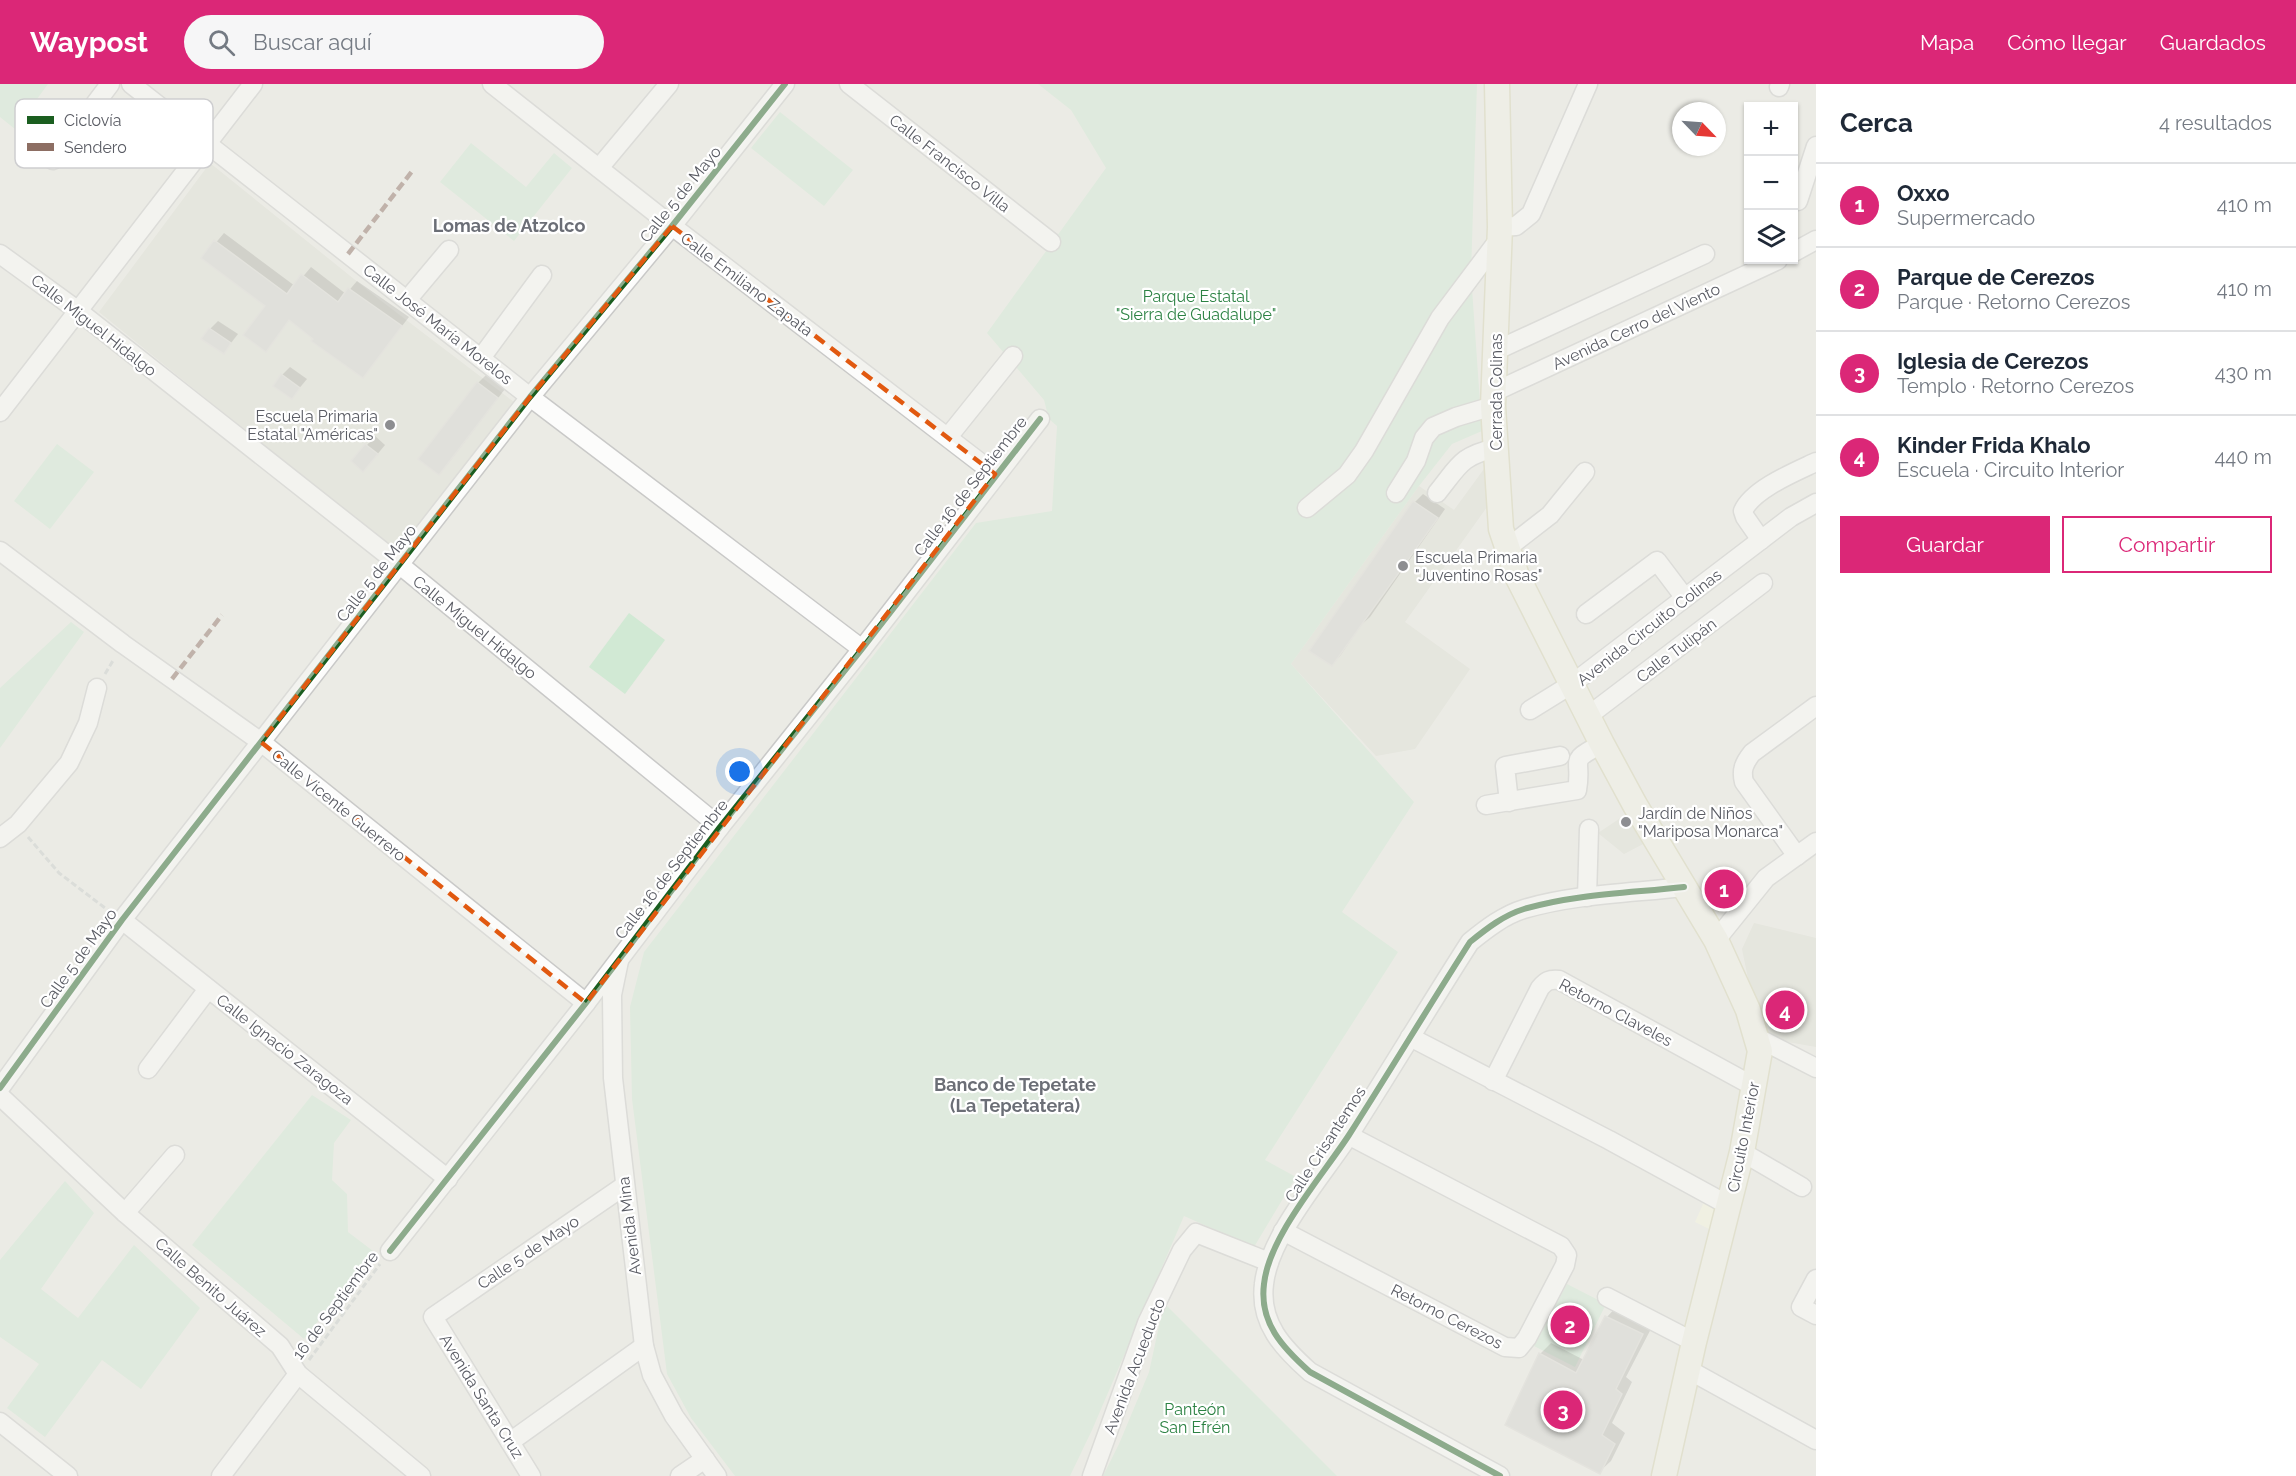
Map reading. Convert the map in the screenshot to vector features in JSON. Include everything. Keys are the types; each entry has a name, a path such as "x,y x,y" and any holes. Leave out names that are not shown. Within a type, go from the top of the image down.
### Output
{"main road":[{"name":"Cerrada Colinas","path":"1497,84 1500,232 1494,399 1501,529 1517,576 1572,684"},
{"name":"Avenida Circuito Colinas","path":"1572,684 1602,744 1716,940"},
{"name":"Circuito Interior","path":"1664,1476 1742,1152 1760,1051 1748,1010 1716,940"}],"street":[{"path":"99,99 110,84"},
{"name":"Calle José María Morelos","path":"131,84 150,99"},
{"path":"213,134 253,84"},
{"name":"Calle Emiliano Zapata","path":"492,84 672,226 996,474"},
{"path":"599,168 669,84"},
{"name":"Calle 5 de Mayo","path":"0,1088 122,920 530,397 672,226 785,84"},
{"name":"Calle Francisco Villa","path":"849,84 1051,242"},
{"path":"1307,508 1347,475 1364,451 1440,318 1500,232 1516,226 1531,214 1588,84"},
{"path":"1798,201 1816,146"},
{"name":"Calle José María Morelos","path":"213,148 530,397 862,648"},
{"path":"0,412 187,168"},
{"path":"1798,251 1814,246"},
{"path":"407,300 450,250"},
{"name":"Calle Miguel Hidalgo","path":"0,254 77,310 400,565 720,827"},
{"path":"1495,351 1705,254"},
{"name":"Avenida Cerro del Viento","path":"1396,493 1416,461 1424,438 1433,427 1770,264"},
{"path":"481,358 542,275"},
{"path":"948,437 1013,356"},
{"name":"Calle 16 de Septiembre","path":"390,1251 586,1003 720,827 1040,418"},
{"path":"1437,493 1464,459 1496,448"},
{"path":"1761,540 1745,517 1743,511 1746,503 1759,493 1816,462"},
{"path":"1506,549 1550,515 1585,472"},
{"name":"Avenida Circuito Colinas","path":"1572,684 1791,517 1816,503"},
{"name":"Calle Vicente Guerrero","path":"0,551 123,644 261,742 586,1003"},
{"path":"1586,614 1657,561 1685,598"},
{"name":"Calle Tulipán","path":"1588,716 1763,583"},
{"path":"1530,710 1572,684"},
{"path":"0,838 18,824 69,763 88,723 97,688"},
{"path":"1797,856 1744,782 1742,772 1745,761 1752,753 1816,706"},
{"path":"1486,806 1577,790 1579,779 1576,764 1581,755 1602,744"},
{"path":"1509,802 1505,766 1560,756"},
{"path":"1587,897 1589,829"},
{"path":"1716,940 1766,878 1816,842"},
{"name":"Calle Crisantemos","path":"1500,1476 1310,1372 1290,1354 1276,1338 1265,1309 1263,1284 1269,1262 1283,1231 1348,1136 1470,942 1494,923 1524,909 1587,897 1684,887"},
{"name":"Calle Ignacio Zaragoza","path":"122,920 448,1179"},
{"name":"Avenida Mina","path":"621,956 612,995 613,1078 644,1347 652,1376 668,1406 717,1476"},
{"name":"Retorno Claveles","path":"1493,1081 1540,988 1545,981 1552,979 1559,980 1753,1086"},
{"path":"148,1069 208,989"},
{"path":"1410,1037 1609,1140 1728,1205"},
{"path":"1756,1037 1816,1068"},
{"name":"Calle Benito Juárez","path":"0,1096 125,1213 280,1346 298,1374 421,1476"},
{"name":"Retorno Cerezos","path":"1283,1231 1505,1347 1519,1348 1527,1338 1565,1265 1567,1255 1561,1246 1348,1136"},
{"path":"1742,1152 1802,1187"},
{"path":"125,1213 175,1155"},
{"name":"Calle 5 de Mayo","path":"433,1317 624,1186"},
{"name":"Avenida Acueducto","path":"1092,1476 1147,1323 1182,1250 1196,1233 1269,1262"},
{"path":"1816,1279 1801,1307 1816,1316"},
{"path":"1607,1297 1695,1342"},
{"name":"Avenida Santa Cruz","path":"433,1317 531,1476"},
{"path":"510,1442 644,1347"},
{"path":"1689,1370 1816,1440"},
{"path":"220,1476 298,1374"},
{"path":"0,1422 68,1476"},
{"path":"680,1476 705,1459"}],"path":[{"path":"97,688 123,644"},
{"path":"18,824 58,873 122,920"}],"highlighted area":[{"path":"672,226 995,474 586,1003 261,742 530,397"}],"shaded area":[{"path":"213,165 380,300 514,402 397,553 99,312 206,168 213,168"},
{"name":"Escuela Primaria \"Juventino Rosas\"","path":"1484,469 1487,507 1405,622 1470,669 1415,749 1376,756 1291,664 1419,486 1454,510"},
{"name":"Jardín de Niños \"Mariposa Monarca\"","path":"1631,811 1647,842 1624,854 1598,833"},
{"path":"1754,923 1816,938 1816,1047 1760,1037 1742,949"},
{"path":"1704,1202 1720,1211 1713,1231 1695,1222"}],"green space":[{"path":"0,84 48,84 37,99 15,99 15,129 0,117"},
{"name":"Parque Estatal \"Sierra de Guadalupe\"","path":"1038,84 1477,84 1471,274 1482,431 1452,444 1419,486 1291,664 1414,802 1342,912 1398,952 1265,1160 1296,1177 1254,1247 1184,1216 1070,1476 735,1476 691,1418 667,1374 632,1099 630,1007 644,952 976,523 1052,511 1057,426 1049,419 1044,400 987,333 1106,168 1071,110"},
{"path":"780,112 853,170 824,206 751,148"},
{"path":"471,143 526,187 554,153 572,168 514,241 440,182"},
{"path":"57,444 94,472 50,529 14,501"},
{"path":"629,613 665,640 625,694 589,667"},
{"path":"71,622 84,632 0,748 0,688"},
{"path":"312,1095 351,1120 334,1143 332,1180 347,1194 348,1232 373,1251 304,1339 192,1245"},
{"path":"65,1181 94,1213 41,1289 78,1318 134,1245 200,1308 141,1389 102,1360 45,1437 7,1408 39,1364 0,1337 0,1260"},
{"path":"1567,1284 1606,1304 1575,1367 1534,1346"},
{"name":"Panteón San Efrén","path":"1164,1303 1337,1476 1103,1476 1149,1372"}],"building":[{"path":"214,240 287,294 301,274 338,302 348,288 402,326 363,378 311,341 313,339 289,320 266,352 243,335 265,306 201,258"},
{"path":"209,328 231,343 224,354 201,339"},
{"path":"281,374 300,388 292,399 273,386"},
{"path":"477,382 498,398 439,475 418,459"},
{"path":"365,444 378,454 363,472 351,461"},
{"path":"1413,501 1438,518 1332,666 1309,651"},
{"path":"1605,1316 1643,1334 1616,1389 1622,1394 1602,1435 1615,1444 1600,1474 1505,1425 1539,1353 1576,1373"}],"marked path":[{"path":"348,254 413,170"},
{"path":"172,679 222,615"}],"cycle path":[{"path":"0,1088 122,920 530,397 672,226 785,84"},
{"name":"16 de Septiembre","path":"390,1251 1040,419"},
{"path":"1500,1476 1310,1372 1282,1344 1269,1323 1263,1298 1268,1265 1286,1226 1349,1135 1470,942 1509,915 1543,904 1583,897 1684,887"}],"place":[{"name":"Escuela Primaria Estatal \"Américas\"","path":"390,425"},
{"name":"Escuela Primaria \"Juventino Rosas\"","path":"1403,566"},
{"name":"Jardín de Niños \"Mariposa Monarca\"","path":"1626,822"},
{"name":"Oxxo","path":"1724,889"},
{"name":"Kinder Frida Khalo","path":"1785,1010"},
{"name":"Parque de Cerezos","path":"1570,1325"},
{"name":"Iglesia de Cerezos","path":"1563,1410"}],"district":[{"name":"Lomas de Atzolco","path":"509,226"},
{"name":"Banco de Tepetate (La Tepetatera)","path":"1015,1095"}]}
